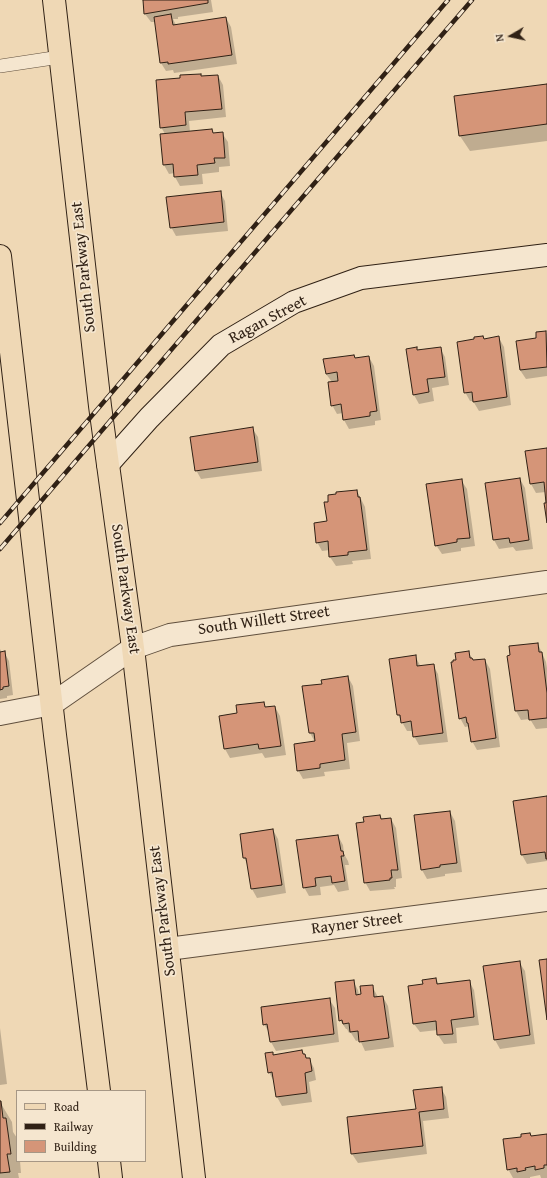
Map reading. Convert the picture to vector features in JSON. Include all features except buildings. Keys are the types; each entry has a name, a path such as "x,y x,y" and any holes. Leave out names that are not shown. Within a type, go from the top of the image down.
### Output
{"main road":[{"name":"South Parkway East","path":"54,0 100,406 133,648 194,1178"},
{"path":"0,256 99,1090"},
{"path":"109,1162 111,1178"}],"street":[{"name":"Ragan Street","path":"108,464 149,418 221,345 294,302 360,278 547,255"},
{"name":"South Willett Street","path":"0,714 52,704 133,648 170,635 547,582"},
{"name":"Rayner Street","path":"168,949 547,900"}],"lane":[{"path":"0,66 60,57"}],"railway":[{"path":"0,523 448,0"},
{"path":"0,549 472,0"}]}
